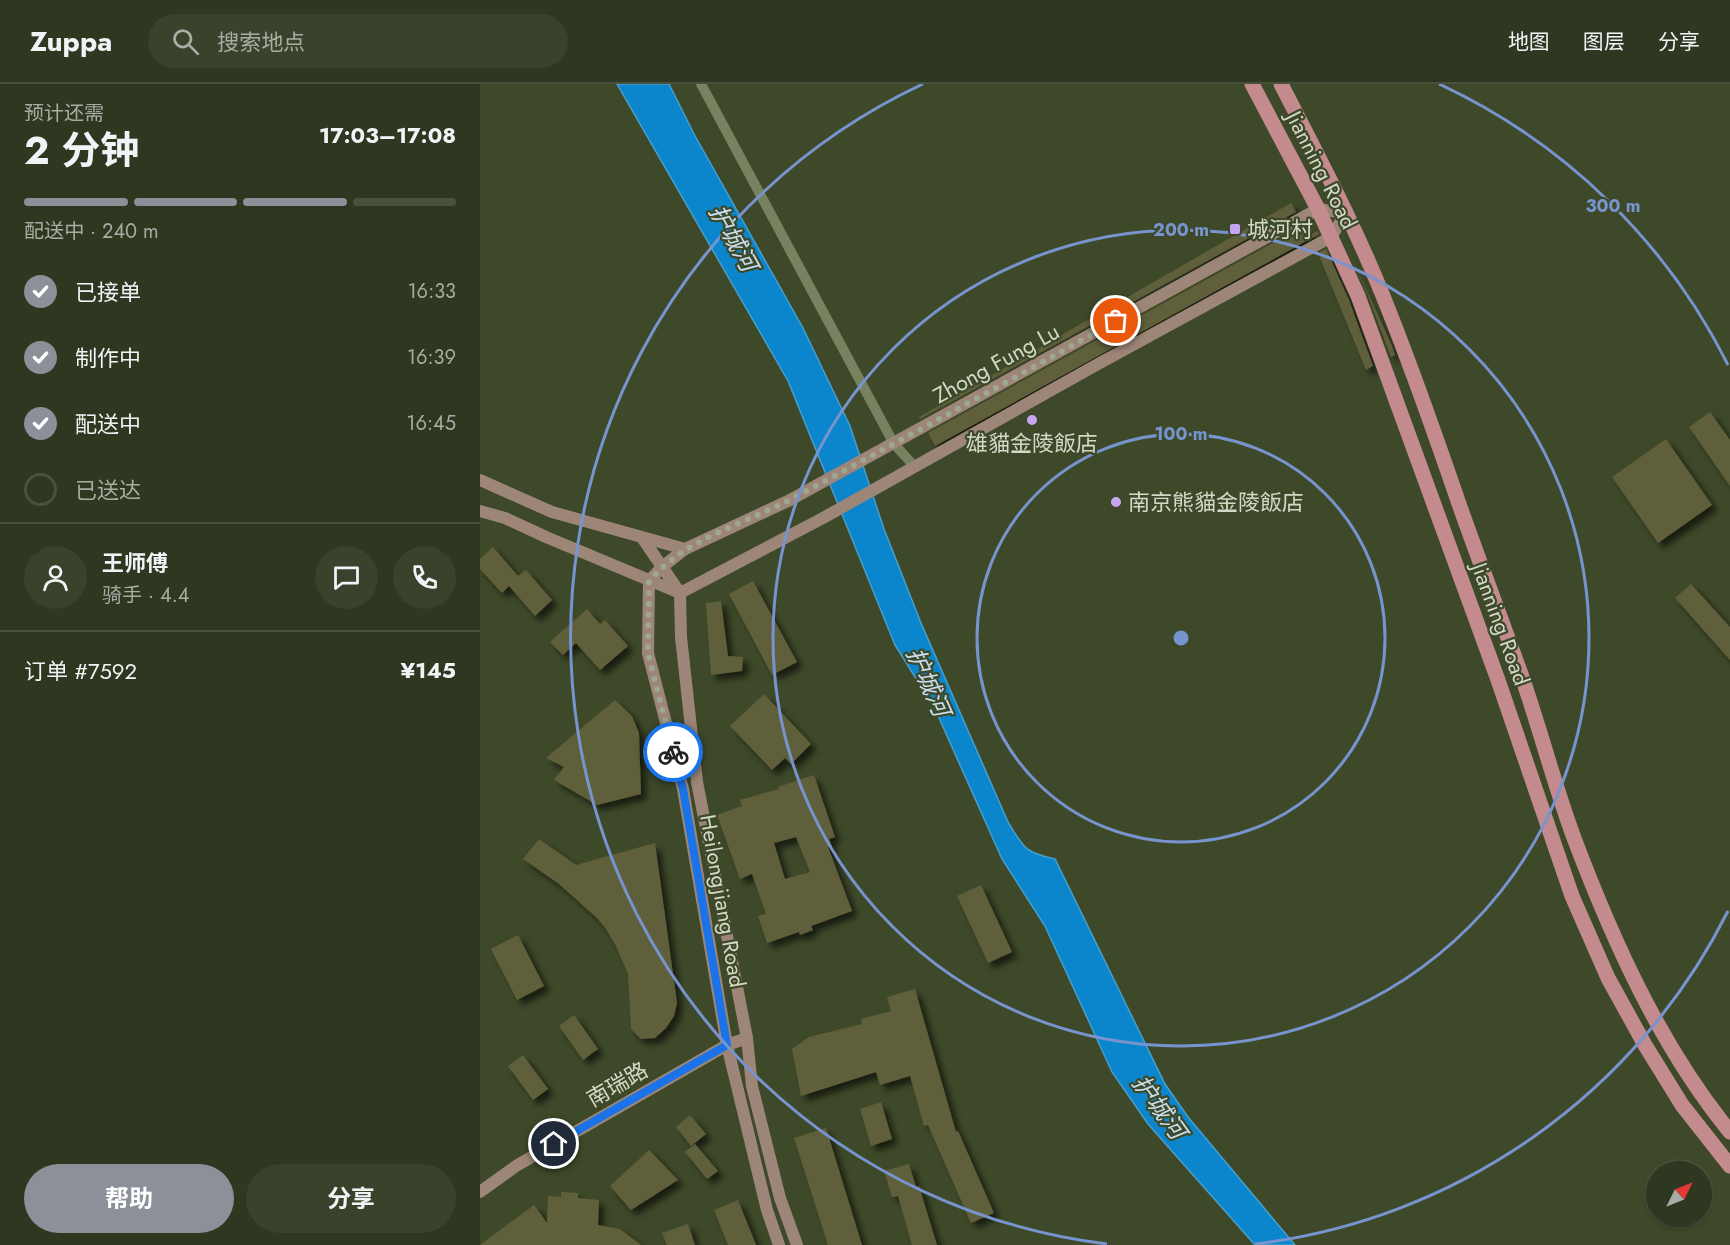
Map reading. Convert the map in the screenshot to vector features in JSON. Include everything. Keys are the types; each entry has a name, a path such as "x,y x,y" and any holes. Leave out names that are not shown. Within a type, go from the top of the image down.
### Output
{"main road":[{"name":"Jianning Road","path":"1252,84 1318,209 1358,296 1498,680 1572,896 1608,978 1682,1105 1730,1166"},
{"name":"Jianning Road","path":"1281,84 1346,213 1380,289 1427,409 1523,680 1574,837 1601,903 1632,975 1655,1018 1690,1077 1730,1131"}],"street":[{"path":"701,84 894,444 915,467"},
{"path":"480,511 505,518 680,593 823,518 1331,237 1346,213 1318,209"},
{"name":"Zhong Fung Lu","path":"685,549 790,500 1318,209"},
{"path":"480,480 552,512 642,539 685,549"},
{"path":"642,539 680,593"},
{"path":"649,581 662,567 685,549"},
{"name":"Heilongjiang Road","path":"649,581 648,653 683,789 727,1045 767,1210 779,1245"},
{"name":"Heilongjiang Road","path":"680,593 681,637 697,782 747,1038 752,1086 780,1198 796,1245"},
{"name":"南瑞路","path":"480,1191 516,1166 727,1045 747,1038"}],"water":[{"name":"护城河","path":"617,84 669,84 694,134 803,328 850,426 884,529 921,623 1008,822 1026,848 1055,859 1165,1084 1188,1117 1295,1245 1255,1245 1148,1124 1112,1072 1045,926 1002,859 935,709 895,645 788,381"}],"building":[{"path":"1291,203 1296,212 920,419 919,417"},
{"path":"1304,226 1309,235 1318,231 1319,234 935,446 928,433"},
{"path":"1342,236 1392,346 1395,355 1391,357 1367,293"},
{"path":"1326,249 1349,300 1373,366 1366,370 1318,253"},
{"path":"1710,412 1730,440 1730,486 1689,427"},
{"path":"1666,439 1712,505 1658,543 1612,477"},
{"path":"493,547 518,576 526,570 552,600 535,616 509,586 502,593 480,569 480,559"},
{"path":"753,581 797,662 772,675 729,594"},
{"path":"1691,584 1730,627 1730,660 1675,598"},
{"path":"721,601 728,656 743,657 742,671 711,675 706,603"},
{"path":"587,609 600,624 605,620 628,646 600,670 576,643 563,655 550,642"},
{"path":"764,694 811,744 791,764 785,758 772,770 730,726"},
{"path":"615,700 632,716 639,733 641,794 597,805 554,780 564,767 546,758"},
{"path":"814,775 835,837 829,839 832,846 828,847 852,911 811,926 813,930 800,935 799,932 767,943 758,916 766,914 752,874 740,879 717,815 742,806 740,800 779,789 778,787","holes":["796,837 810,872 785,879 774,843"]},
{"path":"539,839 576,865 655,843 677,1003 674,1016 655,1038 641,1039 631,1029 628,974 606,929 559,884 523,859"},
{"path":"981,885 1012,952 988,963 957,896"},
{"path":"518,935 544,986 517,1000 491,949"},
{"path":"915,989 956,1132 958,1131 994,1213 971,1223 928,1125 924,1126 910,1076 880,1085 876,1072 801,1096 792,1049 809,1037 862,1024 861,1019 891,1011 887,997"},
{"path":"574,1015 598,1049 583,1060 559,1026"},
{"path":"523,1055 548,1089 533,1100 508,1066"},
{"path":"881,1102 892,1139 871,1146 860,1109"},
{"path":"690,1115 706,1134 691,1146 676,1127"},
{"path":"826,1128 862,1245 828,1245 794,1138"},
{"path":"695,1144 718,1171 707,1179 685,1152"},
{"path":"649,1150 678,1180 631,1210 610,1186"},
{"path":"909,1164 916,1187 919,1186 937,1245 912,1245 898,1196 892,1197 884,1171"},
{"path":"561,1192 578,1193 578,1198 599,1200 598,1225 620,1229 641,1245 480,1245 534,1205 547,1223 548,1196 561,1197"},
{"path":"738,1200 756,1245 728,1245 714,1210"},
{"path":"688,1224 695,1245 667,1245 662,1233"}],"way so far":[{"path":"673,752 648,653 649,581 662,567 685,549 790,500 1116,321"}],"place":[{"name":"城河村","path":"1235,229"},
{"name":"雄貓金陵飯店","path":"1032,420"},
{"name":"南京熊貓金陵飯店","path":"1116,502"}],"route":[{"path":"554,1144 727,1045 683,789 673,752"}]}
